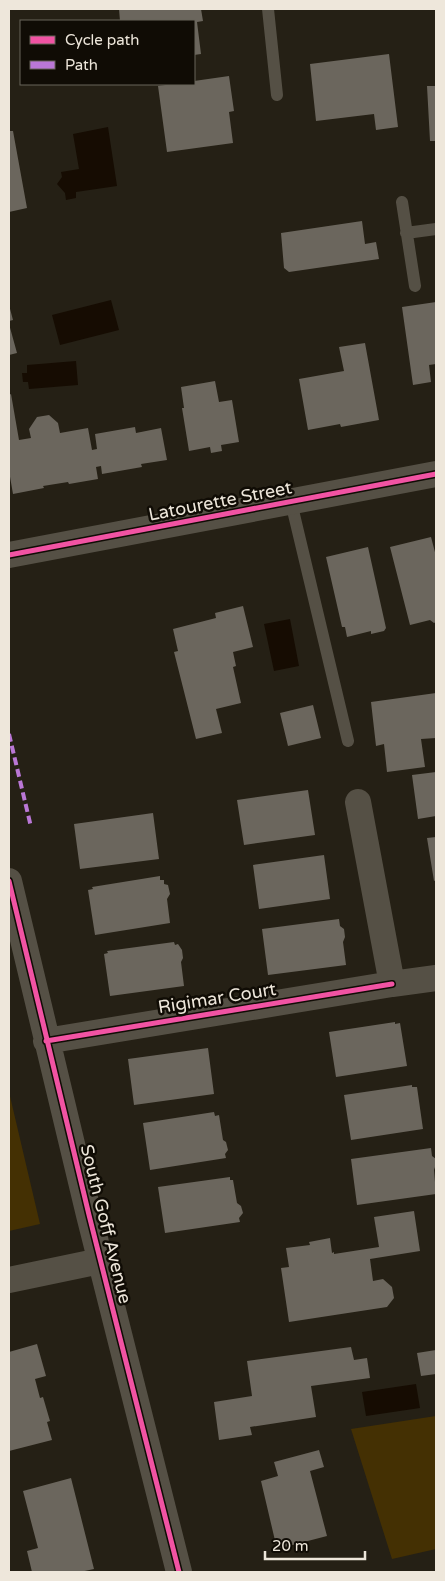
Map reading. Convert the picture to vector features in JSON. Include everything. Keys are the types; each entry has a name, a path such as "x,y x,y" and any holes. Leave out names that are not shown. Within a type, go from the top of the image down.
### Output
{"street":[{"name":"Latourette Street","path":"9,555 436,474"},
{"path":"358,802 392,984"},
{"name":"South Goff Avenue","path":"9,881 100,1261 179,1572"},
{"name":"Rigimar Court","path":"46,1040 436,978"},
{"path":"9,1280 100,1261"}],"lane":[{"path":"268,9 277,95"},
{"path":"402,202 414,286"},
{"path":"406,233 436,229"},
{"path":"291,502 348,741"}],"shaded area":[{"path":"108,127 117,186 76,192 76,198 66,200 65,193 57,184 62,177 61,172 79,169 73,134"},
{"path":"111,300 119,330 60,345 52,315"},
{"path":"76,361 78,385 29,389 28,382 23,382 22,373 27,373 27,365"},
{"path":"290,619 299,666 274,671 264,624"},
{"path":"9,1092 40,1224 9,1231"},
{"path":"416,1384 420,1408 366,1416 362,1392"},
{"path":"436,1416 436,1549 392,1559 351,1429"}],"building":[{"path":"119,9 201,9 203,21 197,22 201,54 195,55 195,20 120,20"},
{"path":"389,54 398,127 376,130 374,114 316,121 310,64"},
{"path":"229,76 234,111 229,112 233,143 167,152 158,86 195,85 195,81"},
{"path":"427,86 436,86 436,141 430,141"},
{"path":"9,131 13,131 27,208 9,212"},
{"path":"362,221 365,244 376,242 379,259 289,272 284,268 281,233"},
{"path":"436,302 436,364 429,365 431,382 413,385 402,307"},
{"path":"9,305 13,320 9,321"},
{"path":"9,324 17,353 9,355"},
{"path":"365,343 379,420 341,427 340,424 308,430 299,379 344,371 339,347"},
{"path":"215,381 219,402 232,400 239,442 221,445 222,451 211,453 210,447 189,451 182,408 184,408 181,387"},
{"path":"11,394 19,440 31,438 29,429 37,417 49,415 58,423 60,433 88,428 92,450 97,449 95,434 135,427 136,433 161,428 167,460 141,464 142,467 102,474 101,466 96,467 98,479 43,486 44,488 13,494 9,471 9,395"},
{"path":"431,537 436,556 436,622 434,623 430,620 410,625 390,547"},
{"path":"368,547 386,628 384,631 371,634 371,631 347,637 345,627 342,627 326,557"},
{"path":"243,606 253,647 233,652 236,666 233,667 241,703 216,709 222,733 196,739 174,652 178,651 173,629 216,618 215,613"},
{"path":"436,693 436,738 421,739 425,767 387,772 384,744 376,746 371,702"},
{"path":"313,705 321,738 288,746 280,713"},
{"path":"436,772 436,816 418,819 412,775"},
{"path":"308,790 315,835 244,845 237,800"},
{"path":"153,813 159,859 80,869 74,824"},
{"path":"436,837 436,880 434,881 427,838"},
{"path":"324,855 330,899 259,909 253,865"},
{"path":"160,876 160,880 164,880 164,884 168,885 170,894 167,899 170,923 95,935 88,890 93,889 92,887"},
{"path":"339,919 340,926 344,929 345,937 343,942 346,965 268,975 262,929"},
{"path":"174,942 182,950 183,958 181,962 184,986 110,996 104,954 108,953 107,951"},
{"path":"395,1022 395,1024 400,1023 407,1066 336,1077 329,1032"},
{"path":"208,1048 214,1094 134,1105 128,1059"},
{"path":"412,1085 412,1087 417,1087 423,1129 351,1140 344,1095"},
{"path":"214,1112 215,1116 219,1115 223,1140 226,1142 228,1150 225,1154 226,1158 150,1170 143,1123"},
{"path":"431,1148 432,1156 436,1159 434,1170 436,1194 357,1205 351,1159"},
{"path":"230,1177 230,1180 233,1180 237,1203 241,1206 243,1213 239,1218 240,1222 165,1233 158,1187"},
{"path":"414,1211 420,1251 370,1259 373,1281 383,1279 392,1287 394,1298 387,1307 289,1322 281,1268 289,1267 286,1248 310,1245 309,1242 330,1238 332,1253 334,1252 334,1254 379,1247 374,1217"},
{"path":"37,1344 46,1376 35,1379 40,1398 43,1397 50,1421 47,1422 52,1440 9,1451 9,1352"},
{"path":"351,1347 354,1360 367,1358 370,1378 311,1386 316,1417 250,1427 252,1435 219,1440 214,1402 252,1396 247,1361"},
{"path":"436,1350 436,1374 421,1376 417,1353"},
{"path":"319,1450 324,1467 310,1471 327,1536 277,1549 261,1481 278,1476 274,1462"},
{"path":"71,1478 94,1569 80,1572 32,1572 27,1551 38,1548 23,1491"}],"marked path":[{"path":"9,734 31,827"}],"cycle path":[{"path":"9,555 436,474"},
{"path":"9,881 89,1215 179,1572"},
{"path":"46,1041 392,984"}]}
